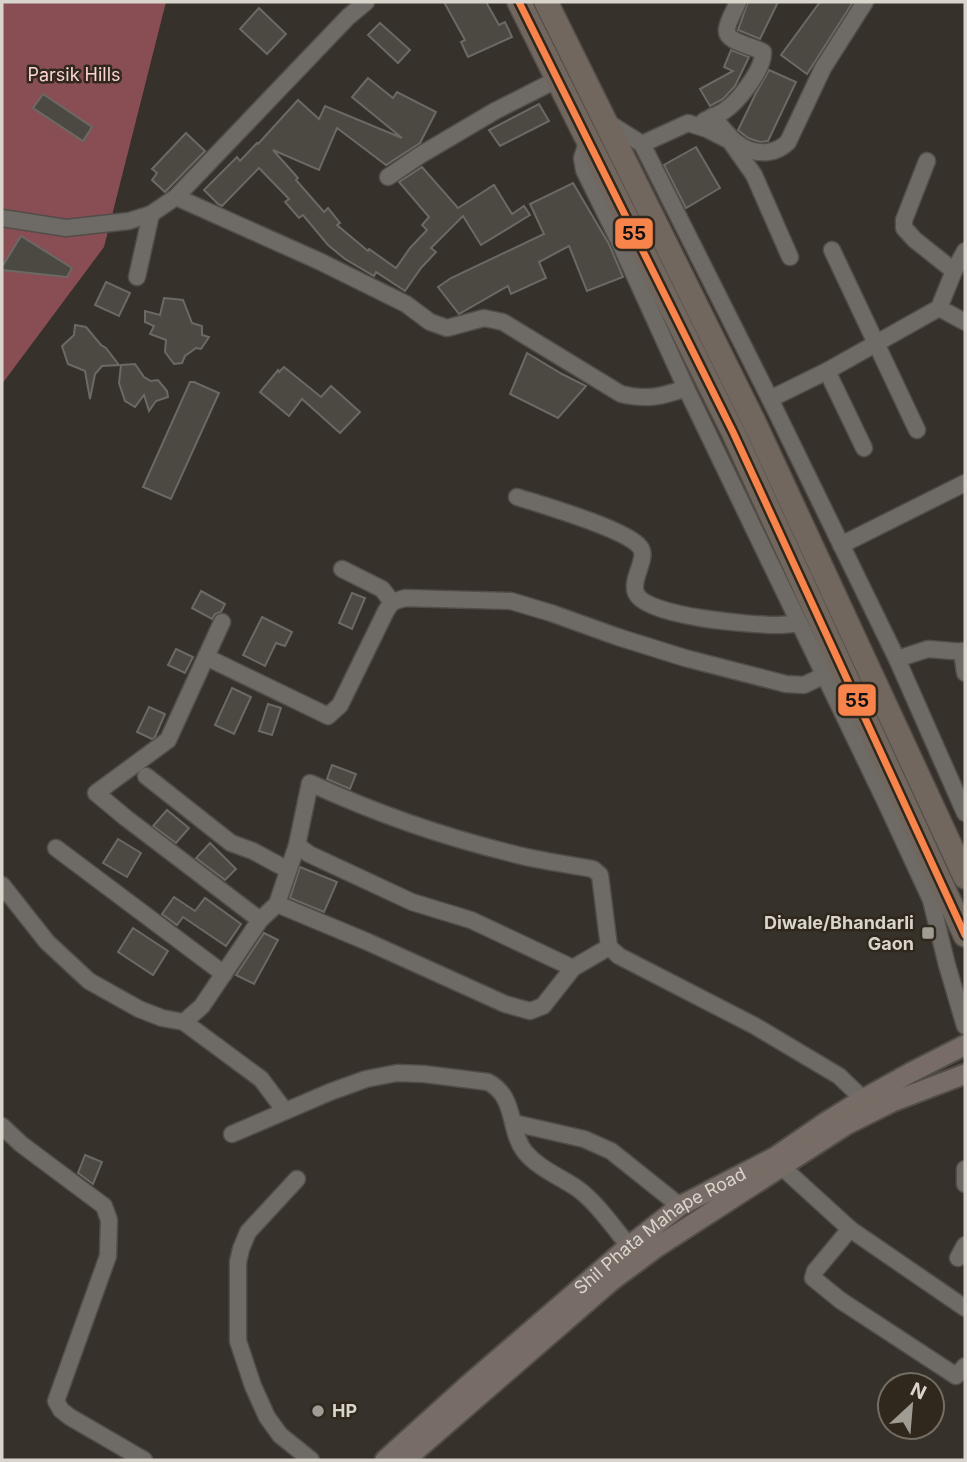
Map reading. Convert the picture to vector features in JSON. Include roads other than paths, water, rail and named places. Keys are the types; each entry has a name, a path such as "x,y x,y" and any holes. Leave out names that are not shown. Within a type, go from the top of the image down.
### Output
{"highway":[{"path":"519,2 739,444 965,935"},
{"path":"531,26 550,8 754,422 965,877"}],"main road":[{"name":"Shil Phata Mahape Road","path":"405,1460 610,1282 657,1247 778,1162 826,1122 863,1099 965,1045"},
{"name":"Shil Phata Mahape Road","path":"385,1460 629,1246 680,1206 778,1162 892,1102 965,1074"}],"street":[{"path":"2,218 66,228 130,221 151,214 176,197 348,17 366,2"},
{"path":"696,126 736,100 764,59 763,52 757,48 727,36 726,31 738,2"},
{"path":"713,116 739,145 753,152 768,152 783,147 788,142 823,68 865,2"},
{"path":"388,177 495,111 558,79"},
{"path":"605,121 642,144 897,659 965,813"},
{"path":"642,144 688,123 730,141 754,175 790,257"},
{"path":"588,140 582,158 584,170 931,900 965,1026"},
{"path":"927,161 904,220 904,228 960,276"},
{"path":"176,197 319,261 406,304 430,322 447,328 484,318 503,322 621,394 640,398 668,395 686,388"},
{"path":"137,277 151,214"},
{"path":"832,250 917,430"},
{"path":"770,399 876,344 942,301 960,276 965,251"},
{"path":"942,301 965,322"},
{"path":"827,371 864,448"},
{"path":"841,545 965,484"},
{"path":"517,496 604,526 639,545 643,555 635,592 640,600 662,610 722,623 799,623"},
{"path":"342,569 382,589 393,602"},
{"path":"206,657 328,716 340,705 376,630 393,602 405,598 511,601 685,658 786,684 804,685 824,675"},
{"path":"222,622 168,740 96,793 260,920"},
{"path":"897,659 928,649 963,652 965,673"},
{"path":"146,776 231,843 253,851 288,870"},
{"path":"184,1022 202,1006 260,920 277,904 297,845 310,783 382,814 450,836 515,855 593,869 600,875 609,947 620,956 755,1026 839,1076 863,1099"},
{"path":"297,845 309,854 412,902 471,920 573,968"},
{"path":"56,848 224,974"},
{"path":"2,885 47,942 89,981 139,1009 162,1018 184,1022 261,1079 285,1111"},
{"path":"277,904 505,1004 530,1011 543,1006 573,968 609,947"},
{"path":"232,1134 366,1079 397,1073 488,1082 505,1098 524,1151 539,1165 583,1194 629,1246"},
{"path":"514,1123 584,1139 611,1151 680,1206"},
{"path":"2,1126 21,1144 104,1206 109,1220 108,1256 56,1401 61,1410 70,1417 144,1460"},
{"path":"778,1162 850,1229 965,1307"},
{"path":"965,1169 965,1184"},
{"path":"297,1179 248,1232 241,1249 238,1341 267,1417 280,1435 311,1460"},
{"path":"850,1229 815,1271 813,1278 840,1300 956,1376 965,1366"}],"place":[{"name":"Diwale/Bhandarli Gaon","path":"928,933"},
{"name":"HP","path":"318,1411"}],"park label":[{"name":"Parsik Hills","path":"74,75"}]}
